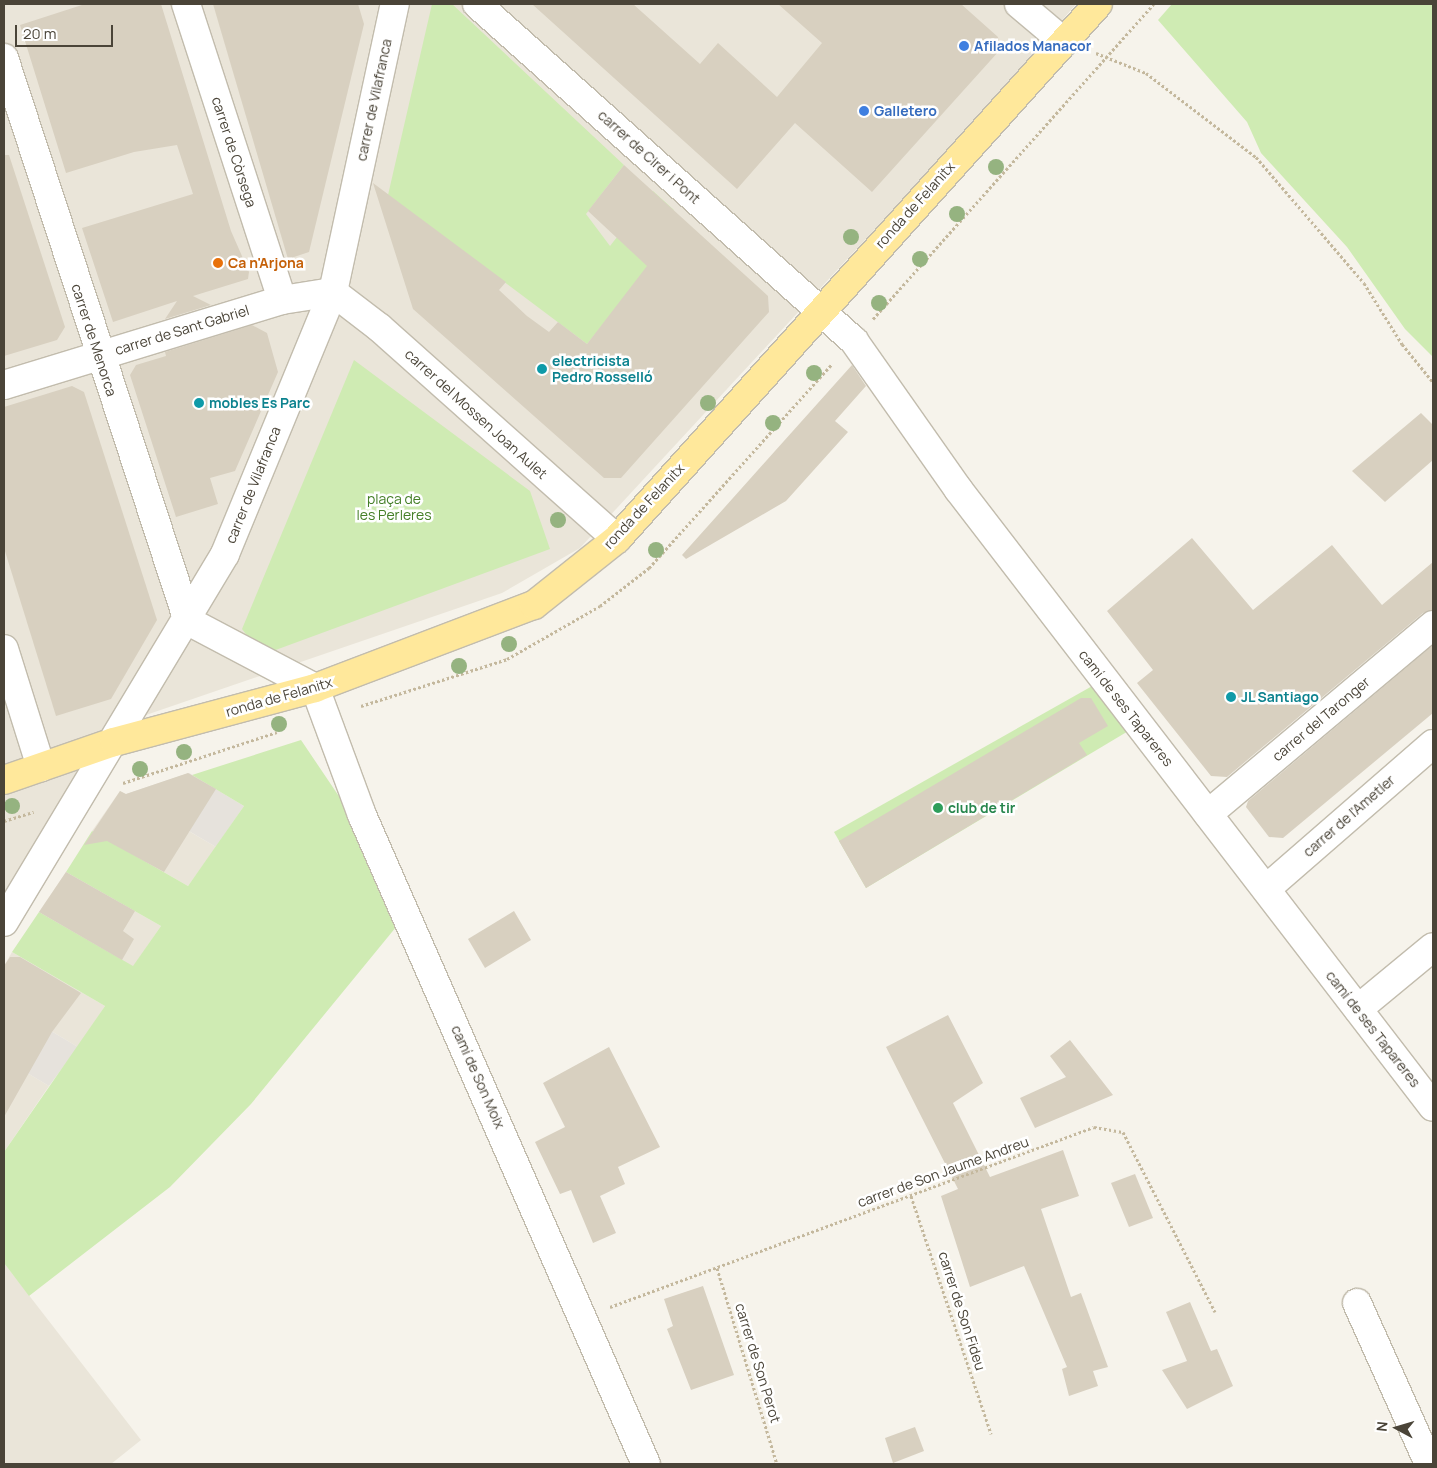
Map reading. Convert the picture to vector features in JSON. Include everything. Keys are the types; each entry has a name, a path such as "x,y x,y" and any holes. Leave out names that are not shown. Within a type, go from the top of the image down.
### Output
{"main road":[{"name":"ronda de Felanitx","path":"4,780 114,742 315,688 534,606 617,539 820,310 1098,4"}],"street":[{"name":"carrer de Còrsega","path":"186,4 282,300"},
{"name":"carrer de Vilafranca","path":"4,922 188,621 225,554 333,292 395,4"},
{"name":"carrer de Cirer i Pont","path":"477,4 820,310"},
{"path":"1019,4 1064,42"},
{"name":"carrer de Menorca","path":"4,58 98,356 188,621"},
{"name":"carrer de Sant Gabriel","path":"4,385 282,300 333,292"},
{"name":"carrer del Mossen Joan Aulet","path":"333,292 380,328 617,539"},
{"name":"camí de ses Tapareres","path":"820,310 854,341 958,489 1433,1107"},
{"path":"188,621 315,688"},
{"name":"carrer del Taronger","path":"1208,814 1433,625"},
{"path":"4,649 41,767"},
{"name":"camí de Son Moix","path":"315,688 362,815 584,1317 646,1464"},
{"name":"carrer de l'Ametler","path":"1266,889 1433,744"},
{"path":"1358,1009 1433,947"},
{"path":"1357,1303 1429,1456"}],"path":[{"path":"1064,42 1146,73 1256,157 1364,283 1402,344 1433,382"},
{"name":"carrer de Son Jaume Andreu","path":"584,1317 1094,1127 1123,1132 1214,1312"},
{"name":"carrer de Son Fideu","path":"911,1196 990,1434"},
{"name":"carrer de Son Perot","path":"717,1268 777,1464"}],"shaded area":[{"path":"4,4 1076,4 988,107 580,548 502,593 111,727 4,896"},
{"path":"189,773 244,806 216,847 126,794"},
{"path":"120,791 216,847 188,886 92,831"},
{"path":"66,872 161,926 133,967 39,912"},
{"path":"12,952 105,1006 78,1047 4,1003 4,966"},
{"path":"4,1003 78,1047 49,1086 4,1059"},
{"path":"4,1059 49,1086 4,1152"},
{"path":"4,1263 141,1440 111,1464 4,1464"}],"green space":[{"path":"432,4 452,4 624,165 586,214 610,246 653,191 674,210 652,236 665,247 587,344 388,195"},
{"path":"1172,4 1433,4 1432,356 1405,329 1347,247 1261,153 1247,122 1158,20"},
{"name":"plaça de les Perleres","path":"354,360 530,491 550,549 262,655 242,629"},
{"name":"club de tir","path":"1094,685 1130,730 866,888 834,832"},
{"path":"301,740 357,823 401,921 251,1104 170,1187 29,1296 4,1263 4,1152 105,1006 12,952 39,912 133,966 161,926 66,872 92,831 188,886 244,806 192,775"}],"building":[{"path":"85,4 161,4 231,231 249,272 248,279 193,296 211,305 165,319 177,301 113,322 82,228 193,194 177,145 134,152 66,173 20,25"},
{"path":"213,4 358,4 364,24 309,252 288,259"},
{"path":"532,4 633,4 700,64 718,43 777,97 822,43 778,4 961,4 998,37 999,51 872,192 795,123 737,189"},
{"path":"4,155 9,155 65,327 57,340 4,356"},
{"path":"624,165 768,296 769,312 621,478 604,478 413,309 373,183 506,282 499,290 527,316 549,332 558,322 587,344 647,266 588,211"},
{"name":"mobles Es Parc","path":"252,325 267,333 278,372 235,471 210,478 218,504 176,517 130,375 136,365 166,356 165,352"},
{"path":"852,365 866,386 835,421 848,432 786,501 686,559 682,555"},
{"path":"72,386 84,392 157,620 111,699 56,716 4,548 4,407"},
{"path":"1421,413 1433,425 1433,460 1385,502 1352,471"},
{"path":"1192,538 1253,610 1332,545 1382,605 1433,562 1433,610 1423,613 1227,777 1211,776 1137,683 1153,670 1107,611"},
{"path":"1433,645 1433,713 1283,838 1269,837 1246,807 1248,801"},
{"name":"club de tir","path":"1081,698 1091,698 1108,726 1079,743 1087,755 866,888 839,841"},
{"path":"188,773 216,789 164,872 107,841 84,845 120,791 126,794"},
{"path":"66,872 135,911 123,931 134,939 122,960 39,912"},
{"path":"514,911 531,940 485,968 468,939"},
{"path":"10,957 20,957 81,993 52,1032 4,1117 4,966"},
{"path":"948,1015 983,1083 953,1103 990,1177 1063,1150 1079,1196 1041,1209 1071,1297 1081,1293 1108,1367 1093,1371 1098,1386 1069,1396 1062,1369 1067,1367 1024,1266 970,1287 941,1196 958,1189 886,1047"},
{"path":"1070,1040 1113,1095 1035,1128 1020,1098 1066,1077 1050,1056"},
{"path":"609,1047 660,1147 618,1167 625,1184 600,1196 616,1233 593,1243 571,1190 560,1194 535,1142 565,1127 543,1083"},
{"path":"1135,1174 1153,1218 1129,1227 1111,1183"},
{"path":"703,1286 734,1375 691,1390 667,1329 673,1326 664,1299"},
{"path":"1190,1302 1211,1351 1217,1349 1233,1386 1187,1409 1162,1370 1187,1361 1166,1312"},
{"path":"915,1427 924,1451 893,1463 885,1438"}],"place":[{"name":"Afilados Manacor","path":"964,46"},
{"name":"Galletero","path":"864,111"},
{"name":"Ca n'Arjona","path":"218,263"},
{"name":"electricista Pedro Rosselló","path":"542,369"},
{"name":"mobles Es Parc","path":"199,403"},
{"name":"JL Santiago","path":"1231,697"},
{"name":"club de tir","path":"938,808"}]}
